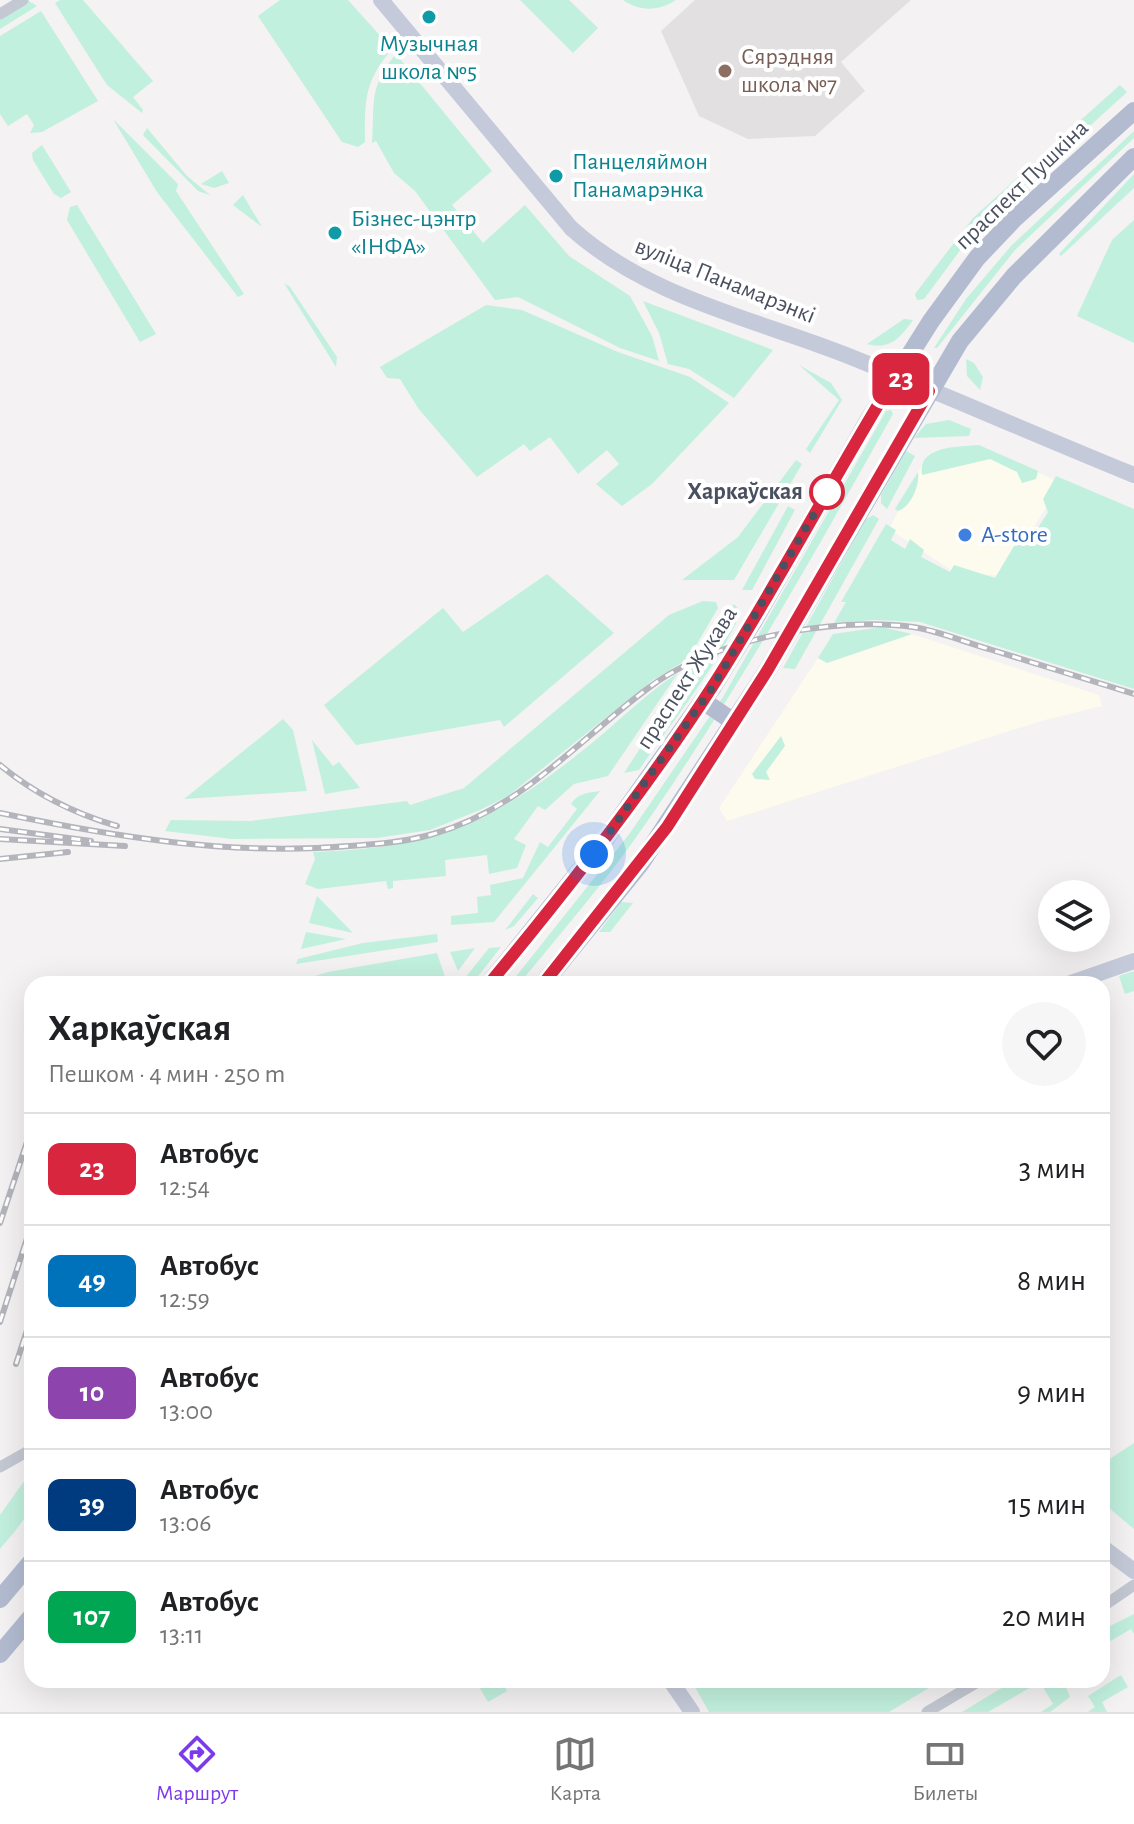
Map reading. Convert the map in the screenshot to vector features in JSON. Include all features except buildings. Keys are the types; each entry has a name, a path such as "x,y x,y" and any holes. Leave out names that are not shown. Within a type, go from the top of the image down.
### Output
{"main road":[{"name":"вуліца Панамарэнкі","path":"373,0 398,24"},
{"name":"вуліца Панамарэнкі","path":"381,0 571,228 600,254 651,283 895,377 1134,475"},
{"name":"праспект Пушкіна","path":"895,377 977,258 1015,218 1134,111"},
{"path":"549,976 641,863 767,671 960,341 998,294 1134,157"},
{"name":"праспект Жукава","path":"495,976 606,838 707,694 753,622 895,377"},
{"path":"707,694 734,722"},
{"path":"1091,976 1134,961"},
{"path":"1110,1553 1134,1571"},
{"path":"0,1599 24,1570"},
{"path":"0,1654 24,1626"},
{"path":"674,1688 682,1712"},
{"path":"675,1688 692,1712"}],"street":[{"path":"0,14 23,0"},
{"path":"0,1467 24,1454"},
{"path":"1110,1602 1134,1585"},
{"path":"927,1712 968,1688"}],"shaded area":[{"path":"695,0 911,0 841,62 865,91 815,136 748,139 699,116 661,31"},
{"path":"979,445 1061,483 1004,576 954,572 889,529 927,455 936,450"},
{"path":"912,634 1099,695 1102,706 1041,721 727,821 719,808 818,658 827,663"}],"green space":[{"path":"27,0 37,6 0,29 0,17"},
{"path":"60,0 83,0 153,81 133,97 142,113 107,85 55,3"},
{"path":"280,0 348,0 392,49 371,83 366,104 365,142 358,147 342,142 258,16"},
{"path":"520,0 569,0 598,28 573,53"},
{"path":"623,0 676,0 650,9 636,7"},
{"path":"41,11 98,101 42,132 30,133 34,125 27,114 8,126 0,114 0,36"},
{"path":"396,54 492,171 452,205 483,243 525,205 569,256 630,296 652,336 659,361 620,348 518,297 495,300 415,191 394,173 376,141 372,143 377,86"},
{"path":"1120,85 1127,92 1057,156 1044,153"},
{"path":"113,119 178,184 176,191 244,294 238,297 157,192"},
{"path":"147,128 187,176 210,195 198,191 143,135"},
{"path":"1134,131 1134,138 1015,250 934,348 966,299 1011,246"},
{"path":"42,145 71,192 61,198 54,194 33,160 32,153"},
{"path":"1037,160 1038,173 979,225 924,299 917,300 915,294 973,218"},
{"path":"222,171 229,183 214,188 201,184"},
{"path":"1134,174 1134,188 1061,256 1059,254"},
{"path":"243,195 262,227 233,205"},
{"path":"77,205 156,334 140,342 67,220 70,207"},
{"path":"1134,220 1134,343 1077,316 1112,240"},
{"path":"284,283 290,287 337,357 336,367"},
{"path":"643,301 773,350 734,398 689,369 668,364 659,333"},
{"path":"486,305 522,310 618,352 690,377 729,403 652,484 622,506 596,484 619,464 607,450 578,474 550,437 530,451 524,444 477,477 418,408 400,379 387,378 380,367"},
{"path":"904,319 913,320 894,341 882,345 867,344"},
{"path":"966,359 974,363 983,377 980,390 967,376"},
{"path":"799,365 831,383 842,400 810,453 806,449 839,400"},
{"path":"891,410 893,414 801,575 672,785 580,911 526,976 516,976 630,833 723,697 886,411"},
{"path":"949,420 971,429 969,436 914,438 926,424"},
{"path":"979,445 1038,471 1036,479 1022,483 1017,472 990,459 922,475 922,465 932,453 950,447"},
{"path":"906,451 915,456 887,509 881,503 881,495"},
{"path":"796,460 802,464 734,580 682,580 738,537"},
{"path":"918,472 914,495 898,511 895,509"},
{"path":"1056,476 1134,509 1134,689 920,622 874,620 834,623 846,602 841,602 886,524 896,530 891,540 905,549 910,539 924,550 921,557 950,572 954,565 995,578 1024,529 1034,534 1048,512 1043,499"},
{"path":"788,506 795,510 752,590 742,590"},
{"path":"873,515 879,519 795,669 783,668 865,520"},
{"path":"547,574 614,633 504,727 500,720 356,745 324,705 443,608 463,632"},
{"path":"703,601 716,602 718,608 688,659 653,680 508,796 480,810 430,830 377,838 232,839 165,831 171,820 251,821 407,801 410,805 464,788 669,615"},
{"path":"734,604 741,612 707,673 639,770 624,773"},
{"path":"882,627 912,634 827,663 818,658 833,634"},
{"path":"678,673 608,776 574,784 545,810 538,806 514,839 526,845 517,868 489,874 487,855 445,860 446,876 393,881 393,888 388,889 386,881 318,889 305,884 315,859 313,852 357,849 431,837 494,811 557,770"},
{"path":"283,719 293,730 307,791 184,799"},
{"path":"781,736 785,746 766,772 770,780 755,779 752,774"},
{"path":"312,740 333,766 339,762 360,788 325,794"},
{"path":"600,791 494,922 451,925 451,916 478,913 477,897 491,895 490,885 523,878 540,842 548,847 577,809 571,804 574,800"},
{"path":"533,894 538,898 514,926 505,930"},
{"path":"317,896 353,933 309,923"},
{"path":"621,902 633,903 610,932 599,932"},
{"path":"306,932 346,939 301,949"},
{"path":"437,934 438,942 296,964 298,959 363,943"},
{"path":"501,947 478,976 467,976 489,948"},
{"path":"475,948 458,971 450,952"},
{"path":"437,953 445,976 315,976"},
{"path":"1134,971 1134,991 1125,994 1119,976"},
{"path":"1134,1443 1134,1529 1110,1509 1110,1459"},
{"path":"24,1481 24,1518 0,1549 0,1515"},
{"path":"1134,1614 1134,1634 1131,1629 1110,1641 1110,1626"},
{"path":"1121,1675 1128,1687 1102,1702 1107,1712 1088,1712 1095,1707 1088,1696 1101,1688 1110,1688 1110,1682"},
{"path":"480,1688 505,1688 507,1691 488,1702"},
{"path":"696,1688 929,1688 889,1712 709,1712"},
{"path":"1002,1688 1030,1688 988,1712 962,1712"},
{"path":"1044,1688 1066,1688 1070,1697 1050,1712 1041,1712 1053,1704"}],"railway":[{"path":"0,813 130,837 217,846 305,848 423,837 465,823 521,791 621,709 674,672 705,657 774,635 847,625 881,624 923,629 1134,694"},
{"path":"0,765 55,802 117,826"},
{"path":"0,829 91,841"},
{"path":"0,839 125,846"},
{"path":"0,859 68,852"},
{"path":"0,1223 24,1151"},
{"path":"0,1322 24,1248"},
{"path":"16,1364 24,1340"}],"bus line":[{"name":"23","path":"496,976 649,781 703,701 753,622 895,377 929,391 767,671 667,827 550,976"}],"place":[{"name":"Музычная школа №5","path":"429,17"},
{"name":"Сярэдняя школа №7","path":"725,71"},
{"name":"Панцеляймон Панамарэнка","path":"556,176"},
{"name":"Бізнес-цэнтр «ІНФА»","path":"335,233"},
{"name":"Харкаўская","path":"827,492"},
{"name":"А-store","path":"965,535"}],"route":[{"path":"594,854 649,781 712,688 827,492"}]}
